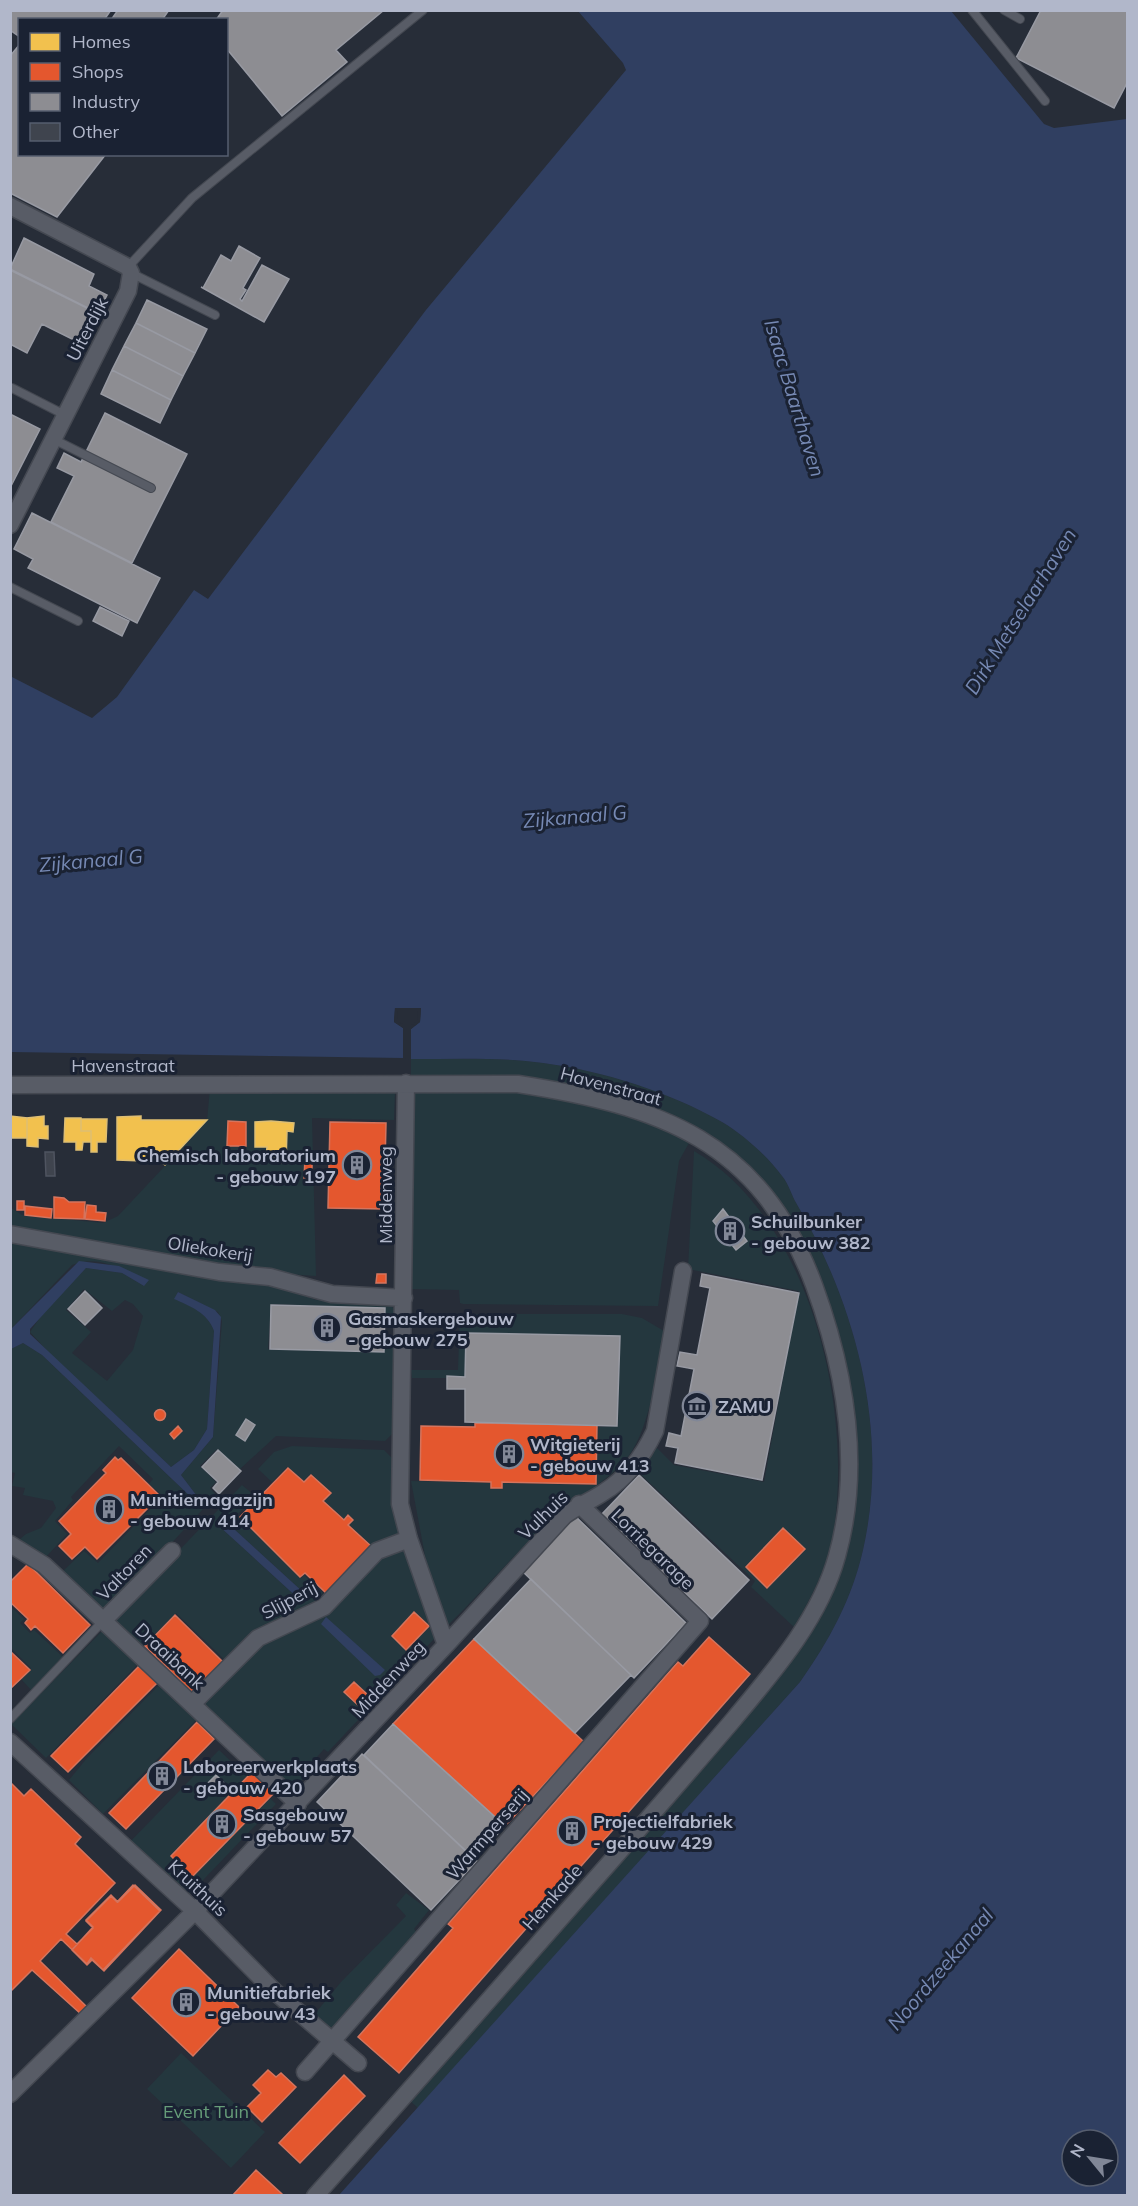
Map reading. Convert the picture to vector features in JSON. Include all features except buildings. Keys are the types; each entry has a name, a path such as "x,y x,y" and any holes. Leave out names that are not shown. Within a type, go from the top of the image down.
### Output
{"street":[{"path":"10,206 130,270"},
{"name":"Uiterdijk","path":"10,525 128,291 130,270"},
{"name":"Middenweg","path":"10,2094 195,1911 446,1645 409,1539 400,1504 406,1083"},
{"name":"Havenstraat","path":"10,1085 518,1084 570,1092 656,1117 694,1133 728,1157 772,1203 807,1269 831,1332 848,1433 849,1479 843,1527 827,1586"},
{"name":"Oliekokerij","path":"10,1234 219,1272 270,1277 332,1294 404,1298"},
{"name":"Vulhuis","path":"446,1645 564,1516 579,1504 605,1492 644,1455 654,1431 683,1272"},
{"name":"Lorriegarage","path":"579,1504 700,1621"},
{"name":"Slijperij","path":"192,1704 258,1638 324,1608 377,1551 409,1539"},
{"name":"Draaibank","path":"10,1544 44,1565 298,1804"},
{"name":"Valtoren","path":"104,1620 172,1551"},
{"name":"Hemkade","path":"315,2196 702,1757 796,1639 827,1586"},
{"name":"Warmperserij","path":"304,2072 700,1621"},
{"name":"Kruithuis","path":"10,1742 195,1911 274,1991 358,2062"}],"lane":[{"path":"215,315 130,270 192,198 423,10"},
{"path":"972,10 1045,101"},
{"path":"1004,10 1020,19"},
{"path":"12,388 65,415"},
{"path":"53,440 151,488"},
{"path":"10,587 78,621"},
{"path":"11,1717 104,1620"}],"green space":[{"path":"411,1059 527,1061 589,1071 636,1084 680,1101 722,1122 755,1146 786,1182 817,1241 835,1282 862,1369 869,1414 872,1460 870,1505 863,1550 853,1586 821,1651 800,1682 418,2108 406,2097 787,1658 847,1540 833,1334 749,1170 607,1099 411,1078"},
{"path":"210,1088 395,1092 394,1120 312,1118 316,1276 259,1272 11,1231 10,1207 22,1215 103,1223 118,1216 207,1121"},
{"path":"415,1090 508,1090 555,1096 624,1115 690,1141 679,1161 658,1306 463,1304 460,1303 459,1290 410,1289"},
{"path":"694,1151 734,1182 768,1222 795,1269 815,1322 829,1376 837,1432 838,1485 833,1535 818,1582 794,1627 751,1587 755,1581 636,1470 657,1448 674,1465 764,1482 799,1291 688,1269"},
{"path":"11,1238 272,1283 316,1300 387,1301 396,1311 396,1322 385,1323 385,1308 271,1304 268,1349 384,1352 385,1341 396,1341 394,1432 385,1441 276,1436 240,1469 217,1449 200,1466 216,1482 210,1488 216,1495 106,1614 62,1572 84,1551 98,1563 163,1496 149,1484 153,1479 119,1446 71,1497 73,1500 55,1521 67,1534 46,1557 21,1542 20,1539 26,1534 41,1528 56,1508 53,1501 23,1495 25,1488 12,1486 15,1473 10,1472 11,1349 23,1343 42,1355 195,1501 197,1496 181,1475 213,1437 222,1321 218,1312 178,1292 175,1299 193,1307 208,1319 214,1331 207,1429 194,1450 171,1467 54,1358 30,1332 46,1309 86,1268 122,1273 144,1286 128,1274 102,1262 92,1261 72,1265 11,1329","holes":["84,1289 112,1311 125,1300 133,1304 143,1316 133,1350 107,1381 72,1353 91,1332 66,1310"]},
{"path":"460,1314 622,1314 642,1318 664,1331 657,1377 648,1413 637,1443 630,1454 615,1471 545,1525 447,1626 426,1561 411,1481 490,1483 491,1488 503,1488 503,1483 596,1485 598,1427 618,1426 619,1336 466,1333 466,1378 412,1378 411,1370 458,1370"},
{"path":"292,1446 384,1450 393,1459 392,1510 401,1534 374,1548 349,1525 353,1519 348,1514 344,1519 324,1501 331,1493 311,1474 303,1481 287,1467 272,1482 258,1469 274,1452"},
{"path":"242,1485 255,1496 237,1515 301,1578 304,1575 323,1593 308,1608 226,1661 176,1613 148,1642 140,1646 112,1620","holes":["222,1518 303,1592 304,1600 301,1601 219,1526"]},
{"path":"404,1547 434,1639 328,1752 324,1749 310,1765 313,1769 299,1783 283,1781 200,1703 261,1642 319,1617 382,1554"},
{"path":"10,1606 24,1619 20,1623 30,1633 34,1630 64,1658 32,1691 21,1679 31,1668 11,1648"},
{"path":"105,1628 140,1662 46,1758 11,1724"},
{"path":"162,1682 199,1717 103,1814 69,1780 87,1758"},
{"path":"219,1750 276,1804 183,1901 126,1846"},
{"path":"406,1893 429,1910 414,1929 418,1934 335,2028 324,2026 313,2016 341,1982 406,1916 396,1905"},
{"name":"Event Tuin","path":"181,2053 265,2132 231,2168 147,2089"}],"water":[{"path":"578,11 951,11 1044,124 1054,128 1127,119 1127,2195 339,2195 800,1682 821,1651 853,1586 863,1550 870,1505 872,1460 869,1414 862,1370 850,1325 817,1241 786,1182 776,1168 739,1133 680,1101 636,1084 589,1071 510,1060 411,1059 411,1029 420,1022 421,1008 395,1008 394,1022 403,1028 403,1058 11,1052 10,676 92,718 117,697 194,590 208,599 426,310 626,70 623,63"},
{"path":"79,1261 119,1266 149,1280 144,1286 122,1273 86,1268 30,1329 30,1334 171,1467 194,1450 207,1429 214,1331 203,1315 174,1299 178,1292 215,1310 221,1317 213,1437 181,1475 197,1496 195,1501 42,1355 23,1343 11,1349 11,1329"},
{"path":"222,1518 303,1592 304,1600 301,1601 219,1526"},
{"path":"326,1617 385,1670 375,1676 321,1624"}],"pier":[{"path":"395,1008 421,1008 420,1022 411,1029 411,1062 408,1059 408,1028 417,1021 418,1011 398,1011 397,1020 406,1027 406,1058 403,1061 403,1028 394,1022"}],"place":[{"name":"Chemisch laboratorium - gebouw 197","path":"357,1165"},
{"name":"Schuilbunker - gebouw 382","path":"730,1231"},
{"name":"Gasmaskergebouw - gebouw 275","path":"327,1328"},
{"name":"ZAMU","path":"697,1406"},
{"name":"Witgieterij - gebouw 413","path":"509,1454"},
{"name":"Munitiemagazijn - gebouw 414","path":"109,1509"},
{"name":"Laboreerwerkplaats - gebouw 420","path":"162,1776"},
{"name":"Sasgebouw - gebouw 57","path":"222,1824"},
{"name":"Projectielfabriek - gebouw 429","path":"572,1831"},
{"name":"Munitiefabriek - gebouw 43","path":"186,2002"}],"water label":[{"name":"Isaac Baarthaven","path":"795,398"},
{"name":"Dirk Metselaarhaven","path":"1020,611"},
{"name":"Zijkanaal G","path":"575,816"},
{"name":"Zijkanaal G","path":"91,860"},
{"name":"Noordzeekanaal","path":"940,1969"}]}
